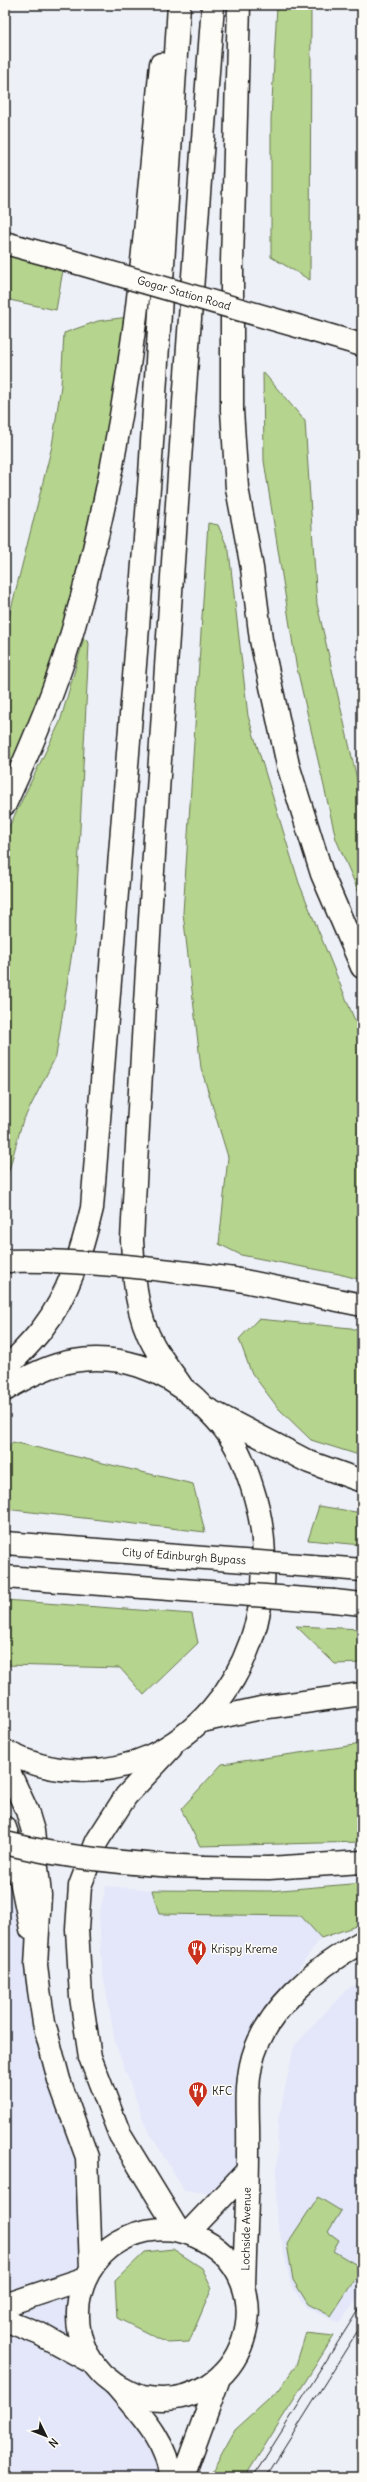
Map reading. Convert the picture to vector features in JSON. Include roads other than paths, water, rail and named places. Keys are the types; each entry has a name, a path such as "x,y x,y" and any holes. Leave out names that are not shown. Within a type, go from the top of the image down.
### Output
{"main road":[{"path":"5,804 29,753 53,690 74,626 111,467 136,316 167,5"},
{"path":"5,1370 42,1329 59,1303 85,1238 92,1208 150,474 179,5"},
{"path":"182,1387 153,1345 142,1319 134,1286 132,1240 151,874 181,429 213,5"},
{"path":"239,5 232,262 232,403 237,488 252,568 261,640 288,765 322,874 362,967"},
{"name":"Gogar Station Road","path":"5,243 362,345"},
{"path":"5,1261 29,1261 133,1268 234,1279 362,1305"},
{"path":"5,1390 44,1369 73,1361 98,1359 129,1362 149,1368 182,1387 206,1408 226,1431 247,1472 261,1512 265,1545 265,1578 260,1615 242,1664 231,1684 202,1721 177,1741 144,1774 126,1796 97,1841 80,1886 77,1929 81,1997 90,2057 120,2135 183,2231"},
{"path":"206,1408 309,1462 362,1481"},
{"name":"City of Edinburgh Bypass","path":"5,1543 362,1570"},
{"path":"5,1577 362,1604"},
{"path":"202,1721 261,1708 362,1694"},
{"path":"5,1752 37,1766 67,1770 94,1770 133,1764 177,1741"},
{"path":"5,1763 27,1811 33,1831 40,1895 36,1966"},
{"path":"5,1828 18,1866 32,1933 44,2022 52,2055 87,2157 88,2273"},
{"path":"5,1843 78,1857 163,1866 269,1868 362,1862"},
{"name":"Lochside Avenue","path":"244,2288 247,2097 251,2064 266,2028 290,1998 317,1970 362,1942"},
{"name":"Lochside Avenue","path":"183,2231 247,2171"},
{"path":"93,2364 82,2342 78,2315 80,2296 88,2273 103,2253 119,2241 144,2232 158,2229 183,2231 207,2241 223,2254 236,2269 244,2288 248,2311 246,2334 237,2357 220,2378 183,2477"},
{"path":"5,2305 88,2273"},
{"path":"5,2320 40,2334 93,2364 116,2386 161,2442 166,2454 170,2477"},
{"path":"116,2386 141,2397 168,2399 196,2393 220,2378"}],"tram line":[{"path":"253,2477 362,2304"},
{"path":"266,2477 362,2324"}],"place":[{"name":"Krispy Kreme","path":"197,1966"},
{"name":"KFC","path":"198,2108"}]}
